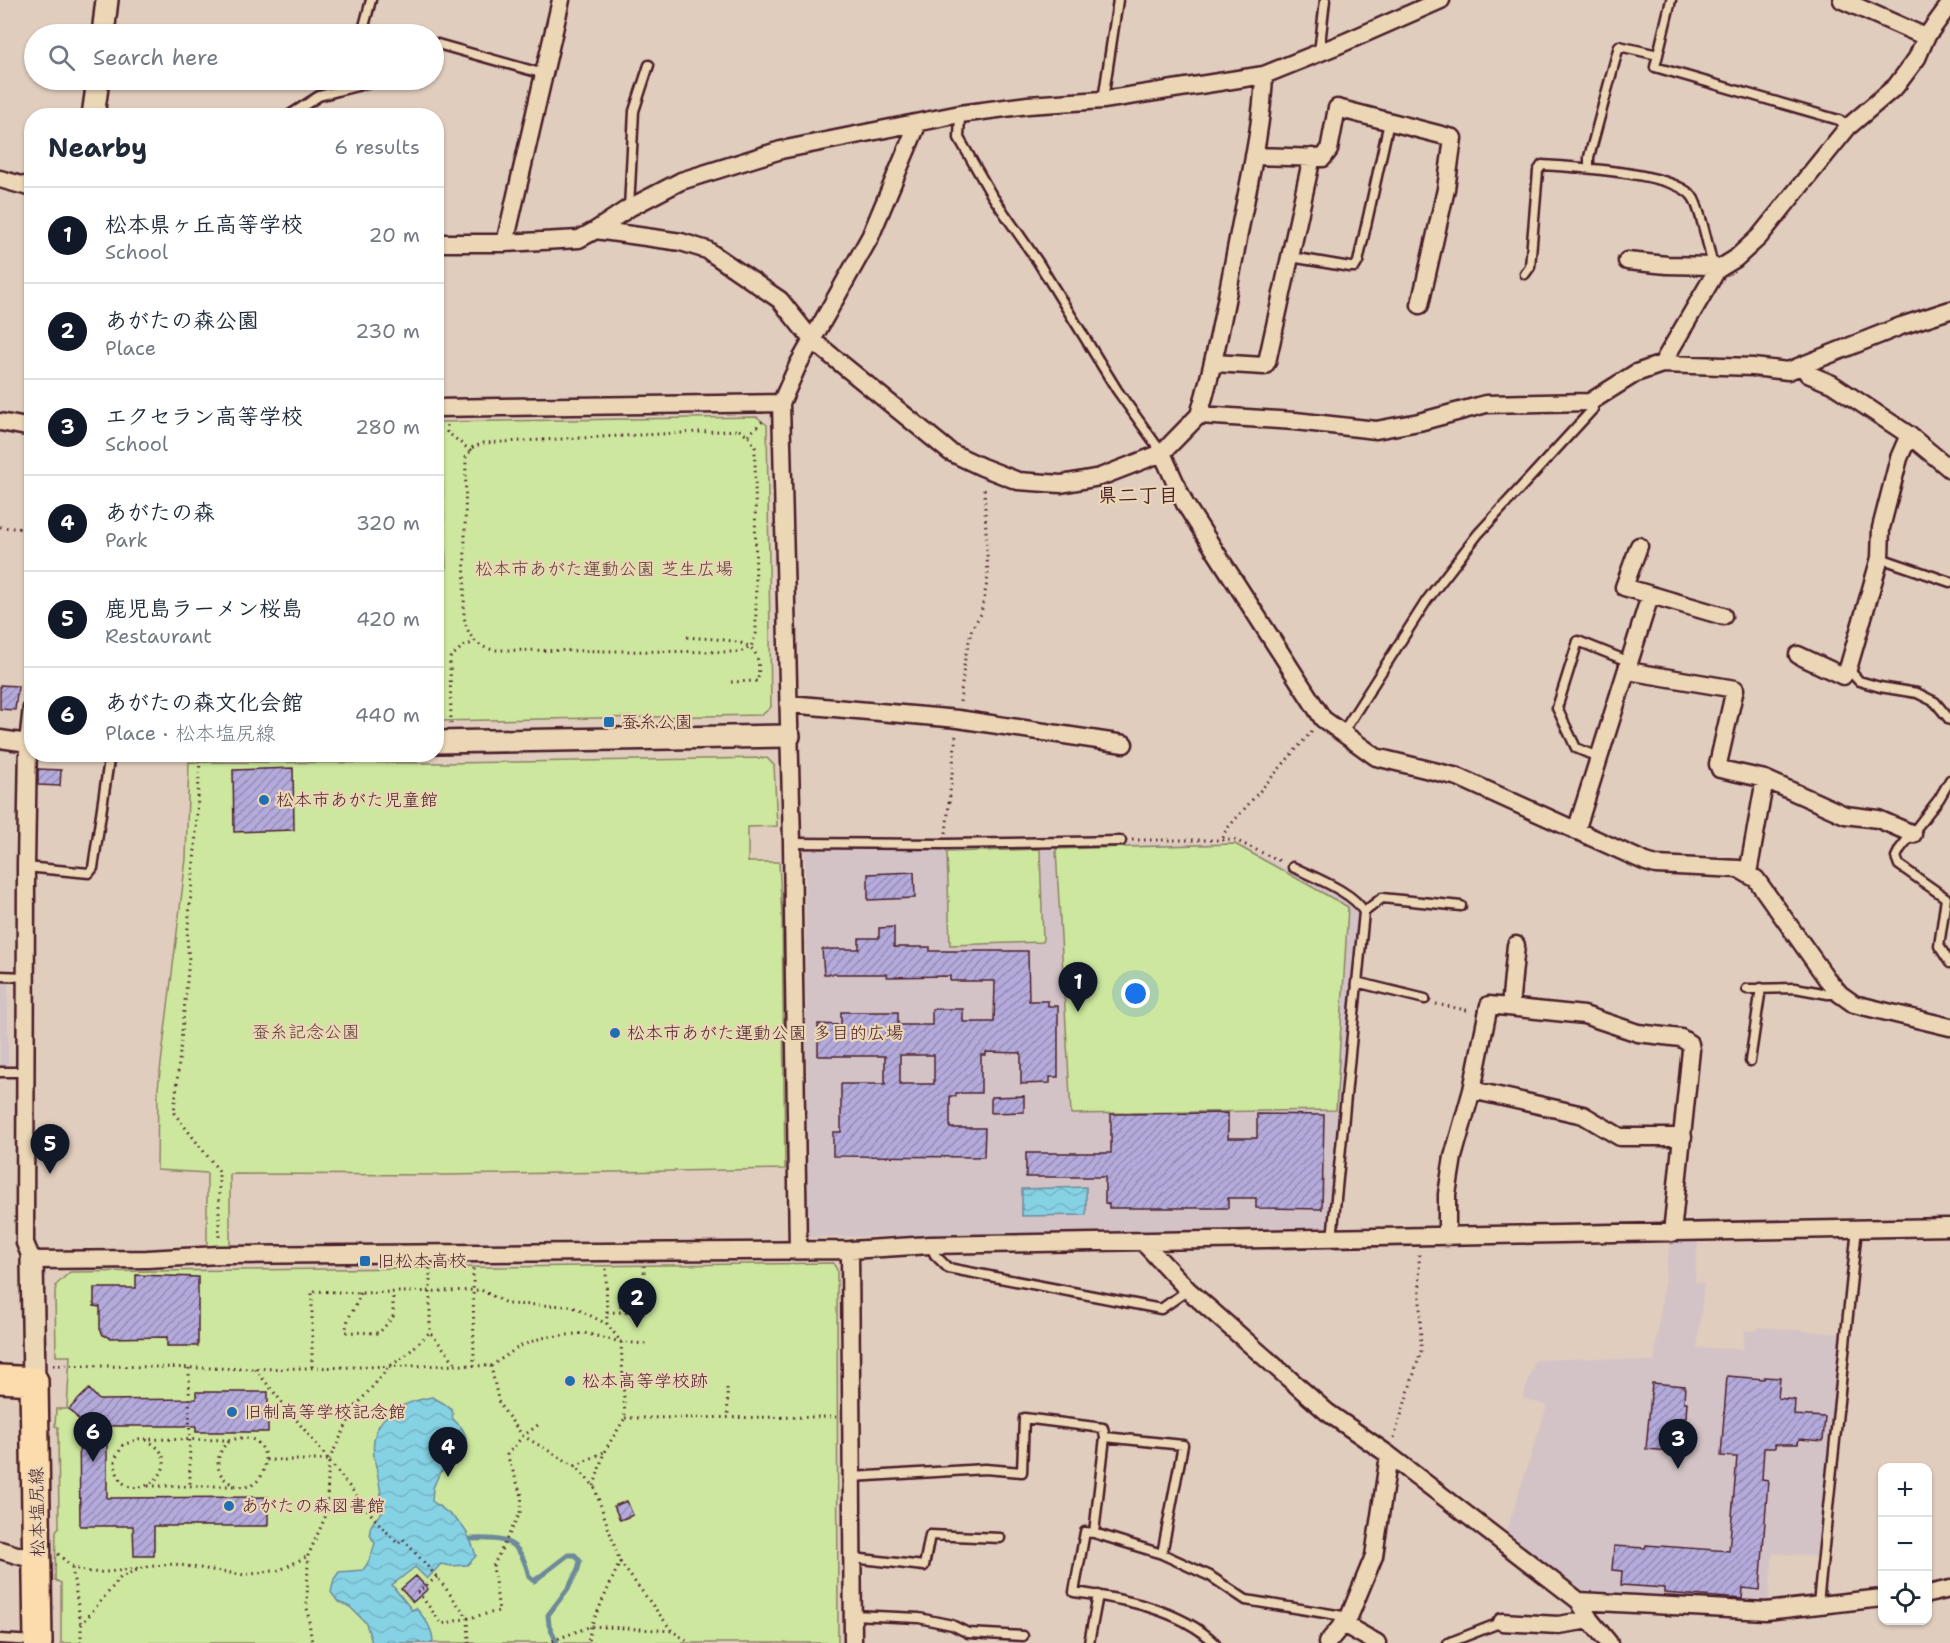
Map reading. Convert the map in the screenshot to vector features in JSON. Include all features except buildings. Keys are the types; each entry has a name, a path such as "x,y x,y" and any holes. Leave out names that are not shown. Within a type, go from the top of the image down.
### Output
{"main road":[{"path":"0,1379 44,1373"},
{"name":"松本塩尻線","path":"38,1642 44,1373"}],"street":[{"path":"104,24 107,0"},
{"path":"505,243 561,0"},
{"path":"444,243 505,243 579,239 629,208 681,181 780,150 960,114 1028,105 1102,100 1264,75 1441,0"},
{"path":"1842,0 1926,38"},
{"path":"1627,261 1715,268 1735,259 1759,237 1848,127 1896,86 1917,58 1926,38 1950,4"},
{"path":"596,230 681,242 707,250 780,300 812,340 950,452 1018,481 1061,484 1100,477 1162,453 1199,416 1214,363 1263,110 1264,75"},
{"path":"94,108 97,90"},
{"path":"1254,156 1323,158 1329,150 1337,108 1453,138 1446,189 1420,305"},
{"path":"798,1250 792,843 781,403 787,386 870,237 918,123"},
{"path":"1214,363 1264,366 1268,362 1312,157"},
{"path":"0,179 24,186"},
{"path":"1662,364 1715,268"},
{"path":"1199,416 1295,421 1376,430 1419,422 1486,404 1590,402 1636,373 1662,364 1753,367 1788,371 1901,326 1950,310"},
{"path":"1803,366 1808,374 1832,384 1909,435 1950,469"},
{"path":"444,408 781,403"},
{"path":"0,422 24,426"},
{"path":"1798,655 1843,676 1848,669 1880,558 1881,528 1899,458 1909,435"},
{"path":"1162,453 1185,504 1323,718 1377,757 1458,777 1656,865 1739,869 1748,873 1756,879 1840,994 1854,1004 1950,1027"},
{"path":"1639,546 1624,587 1723,616"},
{"path":"1576,831 1650,596"},
{"path":"1629,667 1735,689 1718,764 1720,769 1765,779 1845,814 1878,819 1913,834"},
{"path":"789,704 958,719 1124,744"},
{"path":"444,742 789,736"},
{"path":"0,739 24,742"},
{"path":"29,762 26,867 26,1243 32,1260 44,1373"},
{"path":"1748,873 1765,779"},
{"path":"1510,1007 1516,945"},
{"path":"1447,1237 1447,1194 1453,1157 1472,1090 1490,1005 1584,1015 1638,1033 1686,1040 1690,1044 1683,1137 1672,1233"},
{"path":"1472,1090 1583,1115 1620,1137 1683,1137"},
{"path":"32,1260 147,1259 219,1255 850,1250 930,1245 1950,1227"},
{"path":"1142,1241 1188,1290 1327,1412 1389,1455 1579,1601 1590,1620 1609,1643"},
{"path":"850,1250 853,1643"},
{"path":"1327,1643 1346,1620 1374,1556 1389,1455"},
{"path":"0,1550 24,1557"},
{"path":"1932,1593 1950,1588"},
{"path":"1579,1601 1766,1611 1878,1598"},
{"path":"1346,1620 1377,1643"},
{"path":"1502,1622 1558,1625 1590,1620"}],"lane":[{"path":"365,24 371,0"},
{"path":"1102,100 1118,0"},
{"path":"1319,53 1325,0"},
{"path":"1671,0 1655,67 1839,120 1848,127"},
{"path":"444,46 544,74"},
{"path":"1589,167 1589,157 1619,46 1658,55"},
{"path":"629,208 634,111 649,65"},
{"path":"300,108 318,96 341,90"},
{"path":"960,114 959,138 991,194 1038,262 1117,390 1162,453"},
{"path":"1291,257 1355,267 1389,122"},
{"path":"1525,274 1530,267 1538,171 1542,165 1589,167 1657,180 1683,189 1693,197 1715,268"},
{"path":"1343,732 1427,600 1478,534 1593,409 1590,402"},
{"path":"1880,558 1950,582"},
{"path":"1600,758 1576,748 1557,708 1578,641 1629,667"},
{"path":"1848,669 1859,681 1917,693 1926,697 1935,702 1950,720"},
{"path":"26,867 89,873 93,868 109,762"},
{"path":"1950,780 1939,799 1896,857 1899,865 1946,898 1939,946 1950,963"},
{"path":"792,843 946,844 1121,841"},
{"path":"1293,867 1345,894 1359,903 1364,912 1332,1239"},
{"path":"1364,912 1382,898 1461,906"},
{"path":"0,976 26,977"},
{"path":"1356,982 1425,999"},
{"path":"1747,988 1795,988 1840,994"},
{"path":"1750,1061 1761,988"},
{"path":"0,1072 25,1072"},
{"path":"1818,1604 1857,1227"},
{"path":"930,1245 935,1255 948,1268 1161,1309 1188,1290"},
{"path":"852,1477 985,1469 1022,1472 1024,1418 1104,1428 1105,1437 1094,1533"},
{"path":"1105,1437 1183,1445 1162,1554"},
{"path":"1215,1643 1172,1614 1098,1595 1074,1592 1085,1532 1162,1554 1210,1576 1246,1600 1346,1620"},
{"path":"853,1558 924,1566 930,1535 1000,1538"},
{"path":"1089,1643 1098,1595"},
{"path":"853,1614 919,1618 952,1625 968,1633 1023,1636"},
{"path":"1448,1643 1502,1622"},
{"path":"0,1639 38,1642"}],"path":[{"path":"748,435 765,419"},
{"path":"739,430 748,435 755,447 756,634 751,647 740,652 496,650 479,646 466,628 464,616 466,457 471,451 473,447 483,443 739,430"},
{"path":"447,432 471,451"},
{"path":"946,844 965,658 972,628 981,614 988,577 982,467"},
{"path":"0,527 24,529"},
{"path":"687,637 741,642 751,647 756,655 758,681 731,682"},
{"path":"451,725 450,658 462,647 475,642"},
{"path":"1223,838 1226,830 1323,718"},
{"path":"200,762 187,938 189,960 174,1113 219,1171 219,1249"},
{"path":"1121,841 1223,838 1235,840 1293,867"},
{"path":"1425,999 1487,1015"},
{"path":"1389,1455 1421,1351 1418,1237"},
{"path":"606,1263 607,1323"},
{"path":"607,1312 645,1313 644,1263"},
{"path":"473,1264 474,1366"},
{"path":"430,1265 430,1332 457,1365"},
{"path":"312,1367 312,1291 430,1293 481,1290 508,1304 571,1306 607,1323 621,1342 625,1418 604,1452 594,1485"},
{"path":"360,1293 357,1307 346,1321 346,1332 379,1333 393,1317 393,1292"},
{"path":"312,1643 307,1607 308,1556 326,1515 329,1460 356,1406 390,1366 405,1356 430,1332"},
{"path":"44,1373 189,1368 491,1366 520,1346 541,1338 584,1334 621,1342 646,1344"},
{"path":"491,1366 499,1404 523,1436 575,1466 594,1485 620,1563 672,1631 690,1643"},
{"path":"189,1368 190,1486"},
{"path":"255,1369 375,1519 398,1544 403,1539 437,1577 468,1618 469,1643"},
{"path":"727,1389 728,1417"},
{"path":"625,1418 841,1416"},
{"path":"437,1577 418,1592 442,1624 499,1611 493,1566 520,1513 522,1496 507,1455 523,1436 538,1425"},
{"path":"246,1438 254,1441 264,1453 266,1460 263,1474 246,1486 130,1486 118,1475 115,1459 123,1445 130,1441 146,1440 246,1438"},
{"path":"146,1440 159,1449 163,1464 158,1478 146,1486"},
{"path":"231,1440 220,1451 218,1466 225,1479 238,1486"},
{"path":"575,1466 604,1452"},
{"path":"266,1460 329,1460"},
{"path":"56,1552 72,1567 102,1572 174,1564 244,1575 280,1570 308,1556"},
{"path":"588,1643 591,1626 620,1563"},
{"path":"72,1567 81,1625 81,1643"},
{"path":"81,1625 121,1577 144,1567"},
{"path":"549,1642 591,1626 672,1631"}],"shaded area":[{"path":"1235,843 1352,903 1358,912 1331,1217 1324,1231 808,1237 805,847"},
{"path":"0,981 8,983 8,1067 0,1067"},
{"path":"1670,1239 1698,1239 1695,1282 1704,1284 1697,1348 1743,1349 1745,1330 1756,1331 1760,1327 1844,1334 1821,1557 1773,1553 1768,1608 1591,1596 1506,1533 1547,1406 1523,1398 1535,1360 1600,1358 1654,1362"}],"green space":[{"name":"松本市あがた運動公園 芝生広場","path":"757,417 767,425 771,707 762,715 444,721 444,570 446,570 444,422"},
{"name":"蚕糸記念公園","path":"767,758 774,765 777,826 748,827 748,862 779,862 782,917 785,1169 448,1175 230,1174 230,1249 207,1248 207,1173 157,1170 158,1088 186,859 189,762 445,763"},
{"path":"1235,844 1348,907 1336,1110 1071,1114 1056,849"},
{"path":"1040,849 1043,942 950,945 947,852"},
{"path":"833,1263 837,1270 838,1643 61,1643 61,1583 55,1580 56,1531 59,1527 58,1427 55,1426 56,1409 67,1409 70,1356 56,1356 55,1294 56,1285 70,1272"}],"water":[{"path":"1086,1187 1086,1215 1022,1216 1022,1189"},
{"path":"432,1397 450,1409 453,1413 452,1417 465,1435 466,1442 458,1460 440,1472 433,1488 432,1501 465,1530 476,1556 467,1565 441,1564 427,1579 415,1567 392,1585 412,1610 416,1608 425,1620 432,1633 433,1643 372,1643 366,1623 350,1607 338,1602 331,1592 334,1579 339,1572 363,1570 375,1543 370,1530 372,1523 382,1512 381,1491 374,1456 376,1431 382,1421 398,1408"}],"waterway":[{"path":"471,1539 494,1539 517,1548 522,1555 529,1577 534,1581 568,1555 575,1555 580,1561 569,1587 548,1615 549,1625 557,1643"}],"place":[{"name":"蚕糸公園","path":"609,722"},
{"name":"松本市あがた児童館","path":"264,800"},
{"name":"松本県ヶ丘高等学校","path":"1078,1012"},
{"name":"松本市あがた運動公園 多目的広場","path":"615,1033"},
{"name":"鹿児島ラーメン桜島","path":"50,1174"},
{"name":"旧松本高校","path":"365,1261"},
{"name":"あがたの森公園","path":"637,1328"},
{"name":"松本高等学校跡","path":"570,1381"},
{"name":"旧制高等学校記念館","path":"232,1412"},
{"name":"あがたの森文化会館","path":"93,1462"},
{"name":"エクセラン高等学校","path":"1678,1469"},
{"name":"あがたの森","path":"448,1477"},
{"name":"あがたの森図書館","path":"229,1506"}],"district":[{"name":"県二丁目","path":"1138,495"}]}
